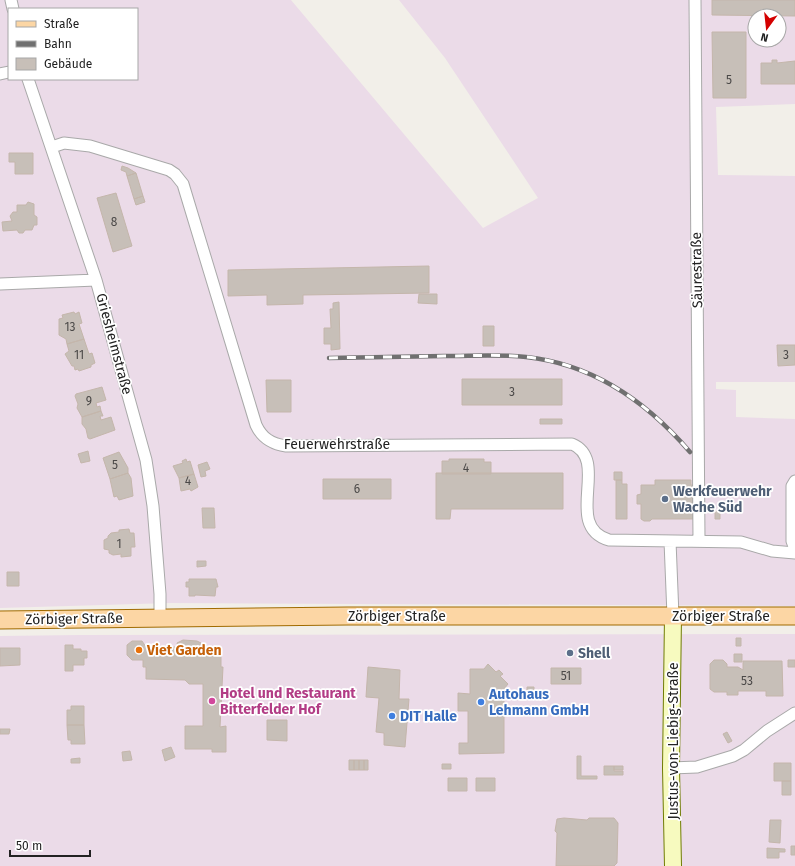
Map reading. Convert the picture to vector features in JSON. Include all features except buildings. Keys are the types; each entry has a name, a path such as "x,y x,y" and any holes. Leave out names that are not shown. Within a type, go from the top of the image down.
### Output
{"main road":[{"name":"Zörbiger Straße","path":"0,620 795,616"}],"street":[{"name":"Säurestraße","path":"695,0 699,540"},
{"name":"Griesheimstraße","path":"28,80 96,280 149,473 160,618"},
{"name":"Feuerwehrstraße","path":"52,147 64,143 90,146 169,170 179,177 256,425 268,440 286,446 572,444 583,451 588,461 588,516 593,530 603,538 609,540 670,541"},
{"path":"0,284 96,280"},
{"path":"795,481 792,486 792,541 795,549"},
{"path":"673,616 670,541 699,540 742,542 772,551 795,553"},
{"name":"Justus-von-Liebig-Straße","path":"673,616 671,768 673,866"},
{"path":"671,768 697,767 733,756 744,750 795,713"}],"shaded area":[{"path":"0,0 291,0 483,228 538,198 445,58 399,0 795,0 795,104 716,107 718,175 795,176 795,382 716,382 716,389 736,390 736,417 795,419 795,606 171,603 0,608"},
{"path":"795,634 795,866 0,866 0,636"}],"railway":[{"path":"329,358 496,355 526,357 551,361 574,368 617,388 656,417 690,452"}],"place":[{"name":"Werkfeuerwehr Wache Süd","path":"665,499"},
{"name":"Viet Garden","path":"139,650"},
{"name":"Shell","path":"570,653"},
{"name":"Hotel und Restaurant Bitterfelder Hof","path":"212,701"},
{"name":"Autohaus Lehmann GmbH","path":"481,702"},
{"name":"DIT Halle","path":"392,716"}]}
